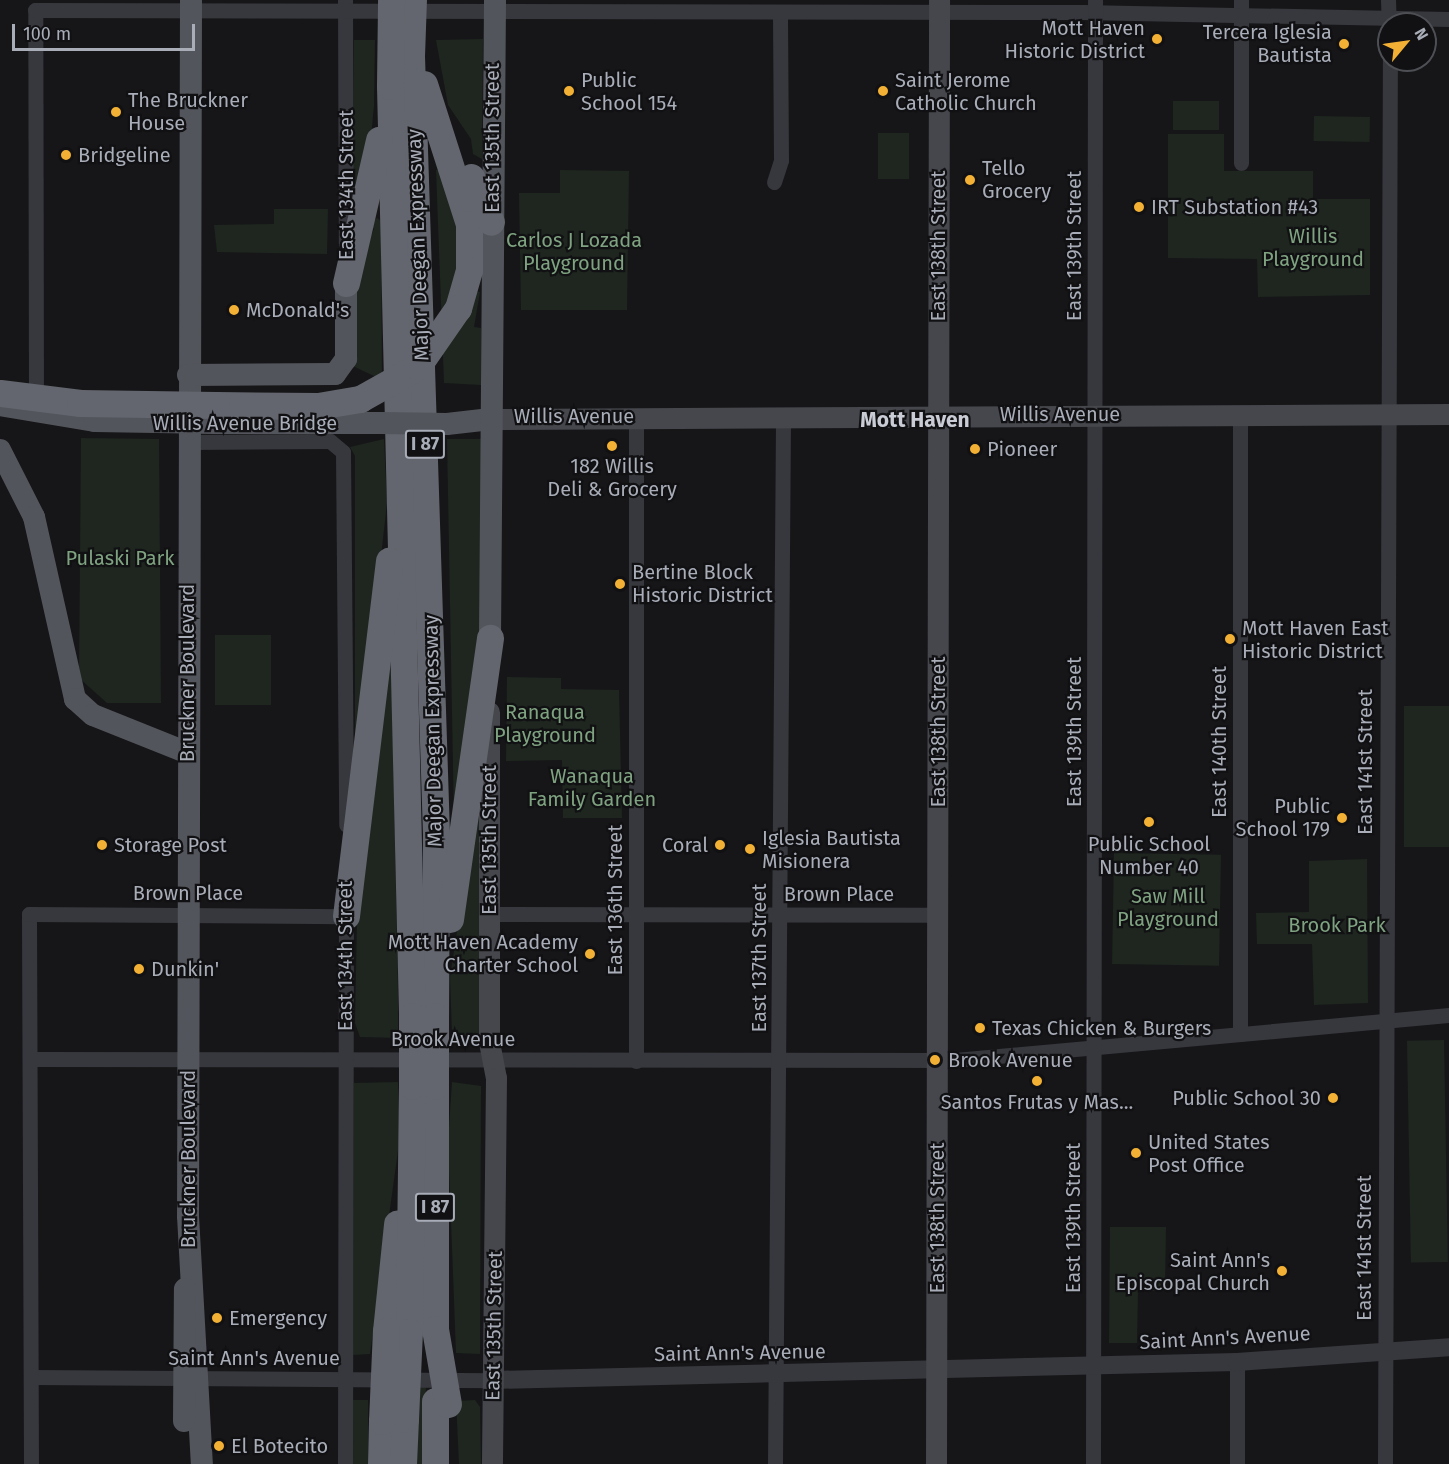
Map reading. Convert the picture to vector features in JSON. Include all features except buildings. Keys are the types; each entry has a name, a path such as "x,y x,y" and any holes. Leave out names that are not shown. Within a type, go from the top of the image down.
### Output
{"highway":[{"name":"Major Deegan Expressway","path":"391,0 390,86 400,462 424,1016 424,1086 435,1329 442,1402 439,1463"},
{"name":"Major Deegan Expressway","path":"419,0 436,833 424,1016"},
{"path":"421,55 491,222"},
{"path":"0,393 80,404 216,414 318,406 360,399 417,367 458,308 469,270 469,224 430,114 421,55"},
{"path":"346,283 390,86"},
{"path":"346,916 400,462"},
{"path":"424,1016 490,638"},
{"name":"Major Deegan Expressway","path":"394,1420 397,1332 412,1131 424,1086"},
{"path":"381,1464 394,1420"},
{"path":"394,1420 403,1464"}],"main road":[{"name":"Bruckner Boulevard","path":"188,4 188,1264 181,1320 202,1464"},
{"name":"East 135th Street","path":"492,1464 492,1060 489,914 491,222 494,6"},
{"name":"East 138th Street","path":"936,1464 939,6"},
{"name":"East 134th Street","path":"188,375 328,375 341,369 346,283"},
{"name":"Willis Avenue Bridge","path":"0,405 95,421 216,414 381,423 447,424 491,419"},
{"name":"Willis Avenue","path":"491,419 636,416 1449,414"},
{"path":"0,450 34,517 75,699 93,715 188,753"},
{"name":"Bruckner Boulevard","path":"188,1464 190,1380"}],"street":[{"path":"188,411 36,405 35,10 188,4 494,6 780,12 939,6 1241,8 1377,20"},
{"name":"East 134th Street","path":"345,5 346,283"},
{"name":"East 139th Street","path":"1093,1464 1095,7"},
{"path":"1240,163 1241,8"},
{"path":"774,182 781,160 780,12"},
{"name":"East 141st Street","path":"1385,1464 1390,72"},
{"name":"East 140th Street","path":"1240,414 1240,1034"},
{"name":"East 136th Street","path":"636,416 636,1061"},
{"name":"East 137th Street","path":"775,1464 783,416"},
{"name":"East 134th Street","path":"188,442 330,441 342,449 346,916 345,1464"},
{"name":"Brown Place","path":"30,1059 29,914 346,916"},
{"name":"Brown Place","path":"489,914 938,915"},
{"name":"Brook Avenue","path":"30,1059 937,1061 1449,1015"},
{"path":"30,1059 31,1464"},
{"name":"Saint Ann's Avenue","path":"31,1377 190,1380 493,1380 776,1375 1237,1362 1449,1347"},
{"path":"1237,1362 1237,1464"}],"green space":[{"path":"483,39 482,159 473,154 471,139 448,105 436,40"},
{"path":"354,40 375,40 374,106 368,168 353,216"},
{"path":"1173,101 1219,101 1219,130 1173,130"},
{"path":"1314,116 1370,117 1370,142 1314,141"},
{"path":"878,133 909,133 909,179 878,179"},
{"name":"Willis Playground","path":"1168,134 1224,134 1224,171 1313,171 1313,199 1370,199 1370,295 1258,297 1257,259 1168,258"},
{"path":"436,170 443,170 475,291 480,292 474,327 481,328 481,385 444,383"},
{"name":"Carlos J Lozada Playground","path":"560,170 629,171 627,310 521,310 519,193 560,193"},
{"path":"274,209 328,209 327,254 217,252 214,225 274,224"},
{"path":"377,218 381,221 382,380 353,366 358,267 374,229 369,225"},
{"name":"Pulaski Park","path":"81,438 159,439 161,703 107,703 79,678"},
{"path":"384,439 387,503 355,787 355,456 350,447"},
{"path":"447,439 482,439 480,684 454,822"},
{"path":"215,635 271,635 271,705 215,705"},
{"path":"391,644 398,1038 360,1037 355,1023 357,919"},
{"name":"Ranaqua Playground","path":"507,677 561,678 561,689 619,690 622,818 563,818 562,760 506,761"},
{"path":"1404,706 1449,706 1449,847 1404,847"},
{"path":"481,773 480,1037 452,1035 450,977"},
{"name":"Saw Mill Playground","path":"1114,853 1221,855 1219,966 1112,964"},
{"name":"Brook Park","path":"1367,859 1368,1003 1314,1005 1312,944 1257,944 1256,913 1309,912 1309,861"},
{"path":"1444,1040 1448,1262 1411,1263 1407,1041"},
{"path":"398,1082 400,1136 370,1354 353,1355 354,1083"},
{"path":"452,1082 481,1086 480,1354 456,1353 448,1142"},
{"path":"1110,1227 1166,1227 1165,1291 1138,1291 1137,1343 1109,1343"},
{"path":"418,1375 426,1375 425,1464 414,1464"},
{"path":"352,1400 368,1400 368,1464 352,1464"},
{"path":"475,1400 480,1407 481,1464 459,1464 456,1401"}],"place":[{"name":"Mott Haven Historic District","path":"1157,39"},
{"name":"Tercera Iglesia Bautista","path":"1344,44"},
{"name":"Public School 154","path":"569,91"},
{"name":"Saint Jerome Catholic Church","path":"883,91"},
{"name":"The Bruckner House","path":"116,112"},
{"name":"Bridgeline","path":"66,155"},
{"name":"Tello Grocery","path":"970,180"},
{"name":"IRT Substation #43","path":"1139,207"},
{"name":"McDonald's","path":"234,310"},
{"name":"182 Willis Deli & Grocery","path":"612,446"},
{"name":"Pioneer","path":"975,449"},
{"name":"Bertine Block Historic District","path":"620,584"},
{"name":"Mott Haven East Historic District","path":"1230,639"},
{"name":"Public School 179","path":"1342,818"},
{"name":"Public School Number 40","path":"1149,822"},
{"name":"Storage Post","path":"102,845"},
{"name":"Coral","path":"720,845"},
{"name":"Iglesia Bautista Misionera","path":"750,849"},
{"name":"Mott Haven Academy Charter School","path":"590,954"},
{"name":"Dunkin'","path":"139,969"},
{"name":"Texas Chicken & Burgers","path":"980,1028"},
{"name":"Brook Avenue","path":"935,1060"},
{"name":"Santos Frutas y Mas...","path":"1037,1081"},
{"name":"Public School 30","path":"1333,1098"},
{"name":"United States Post Office","path":"1136,1153"},
{"name":"Saint Ann's Episcopal Church","path":"1282,1271"},
{"name":"Emergency","path":"217,1318"},
{"name":"El Botecito","path":"219,1446"}],"district":[{"name":"Mott Haven","path":"915,420"}],"park label":[{"name":"Wanaqua Family Garden","path":"592,788"}]}
